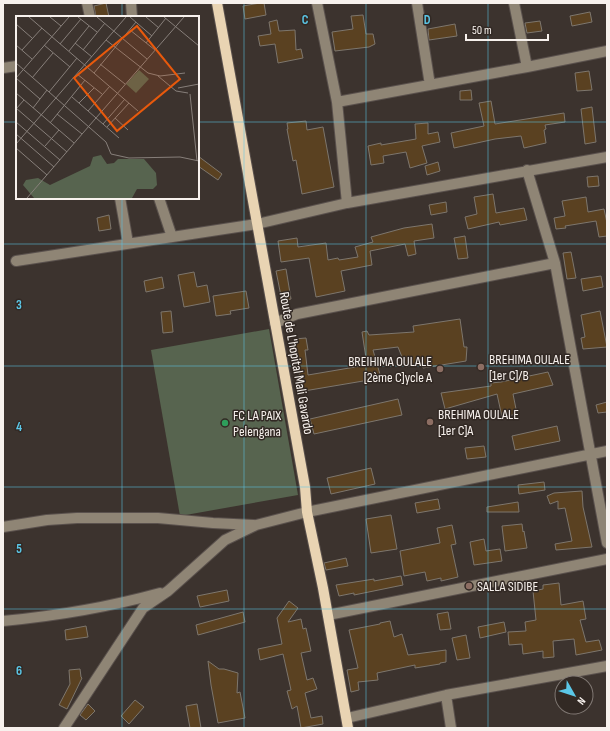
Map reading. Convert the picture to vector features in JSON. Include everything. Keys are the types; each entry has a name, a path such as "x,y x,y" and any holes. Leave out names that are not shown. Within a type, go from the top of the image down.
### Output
{"main road":[{"name":"Route de L'hopital Mali Gavardo","path":"217,3 305,487 307,512 348,723"}],"street":[{"path":"87,3 90,16"},
{"path":"131,3 132,16"},
{"path":"317,3 337,102 347,202"},
{"path":"417,3 430,85"},
{"path":"514,3 527,67"},
{"path":"337,102 607,51"},
{"path":"3,68 16,66"},
{"path":"16,261 257,224 347,202 607,157"},
{"path":"527,170 555,263 607,543"},
{"path":"120,199 128,243"},
{"path":"159,199 172,237"},
{"path":"275,323 297,314 555,263"},
{"path":"64,728 143,608 168,591 225,540 256,526 307,512 607,451"},
{"path":"3,526 47,520 77,518 158,518 256,526"},
{"path":"328,615 607,559"},
{"path":"3,621 31,619 120,604 168,591"},
{"path":"348,723 446,695 607,666"},
{"path":"446,695 451,728"}],"green space":[{"name":"FC LA PAIX Pelengana","path":"269,329 298,495 180,516 151,350"}],"building":[{"path":"106,3 109,16 96,16 94,6"},
{"path":"264,3 266,15 245,19 243,6"},
{"path":"590,12 592,22 572,26 570,16"},
{"path":"363,15 366,34 373,34 375,44 369,47 335,51 332,32 353,29 351,16"},
{"path":"277,20 279,31 295,30 296,50 301,49 303,58 278,63 275,44 260,46 258,36 271,34 269,22"},
{"path":"540,21 542,31 527,33 525,23"},
{"path":"455,24 457,36 429,40 428,29"},
{"path":"589,71 592,90 577,91 575,73"},
{"path":"471,90 472,100 460,100 460,91"},
{"path":"491,101 495,124 564,113 565,122 545,125 546,129 544,130 546,143 524,148 521,136 495,139 454,148 451,133 484,126 479,103"},
{"path":"592,107 596,142 585,144 581,109"},
{"path":"306,121 307,130 323,127 334,187 302,194 296,160 293,161 287,123"},
{"path":"428,123 428,134 438,132 440,142 422,146 427,163 410,168 406,152 383,156 384,163 371,165 368,146 416,139 415,124"},
{"path":"199,157 222,174 218,180 199,167"},
{"path":"438,162 440,171 427,175 425,166"},
{"path":"598,176 599,186 588,187 587,177"},
{"path":"493,194 496,213 524,208 527,220 500,225 499,222 468,229 465,217 477,214 474,197"},
{"path":"586,197 588,212 604,209 607,223 607,236 599,237 596,221 556,229 554,218 565,216 562,201"},
{"path":"446,202 447,212 431,215 429,205"},
{"path":"109,215 111,229 99,231 97,218"},
{"path":"432,224 434,238 414,241 416,254 408,256 405,244 370,251 372,265 341,271 345,291 316,297 309,258 281,262 278,241 297,238 298,247 326,243 328,260 338,258 339,260 358,257 355,247 373,242 371,237 404,228"},
{"path":"465,236 468,258 458,259 454,238"},
{"path":"571,252 576,278 567,279 563,253"},
{"path":"286,269 291,299 282,301 276,271"},
{"path":"194,272 197,287 207,285 210,302 184,307 178,275"},
{"path":"601,276 603,287 583,291 581,279"},
{"path":"162,277 164,288 146,292 144,281"},
{"path":"246,291 249,308 230,311 231,314 216,316 213,296"},
{"path":"171,311 173,332 163,333 161,312"},
{"path":"600,311 607,347 583,349 581,338 585,337 581,315"},
{"path":"460,319 464,347 467,347 466,361 423,368 422,362 406,367 398,347 373,350 381,378 304,391 300,379 294,339 306,338 308,350 305,350 308,375 367,365 362,332 367,331 369,335 414,332 413,326"},
{"path":"548,372 553,385 513,394 517,414 502,417 497,394 445,409 441,393 491,386 491,383"},
{"path":"398,399 402,415 314,434 310,419"},
{"path":"607,402 607,412 598,413 596,405"},
{"path":"557,426 560,441 515,450 512,436"},
{"path":"484,446 486,457 467,459 465,448"},
{"path":"371,468 375,484 331,494 327,478"},
{"path":"544,482 545,490 519,494 518,485"},
{"path":"582,491 583,507 592,547 556,550 555,544 572,541 565,508 558,509 558,501 550,504 547,496 554,493"},
{"path":"438,499 440,509 417,513 415,503"},
{"path":"518,502 519,512 487,512 487,507"},
{"path":"391,515 397,549 371,553 366,519"},
{"path":"522,524 527,548 505,551 502,526"},
{"path":"452,525 456,544 451,545 458,577 441,581 441,578 427,581 425,572 404,576 400,551 440,543 437,528"},
{"path":"484,539 486,551 500,549 502,561 474,565 470,542"},
{"path":"346,558 348,566 326,570 324,563"},
{"path":"401,576 403,585 354,595 354,593 339,596 336,585 374,579 374,581"},
{"path":"559,583 561,605 583,601 586,619 580,620 586,642 599,640 602,650 576,655 574,639 553,641 554,657 543,658 543,651 523,654 522,644 509,645 508,632 526,631 525,622 536,620 533,591 543,589 543,585"},
{"path":"227,590 229,601 200,607 197,596"},
{"path":"289,601 298,608 288,622 301,619 303,629 306,628 311,651 301,653 307,680 313,678 317,689 305,693 311,718 322,716 323,724 301,728 297,706 292,709 287,691 291,690 283,654 260,660 258,649 282,644 277,618"},
{"path":"243,612 245,622 198,635 196,625"},
{"path":"448,612 451,629 440,630 437,614"},
{"path":"390,621 394,637 402,634 408,655 446,650 446,662 415,668 415,665 377,673 378,680 358,682 359,690 351,692 347,670 358,668 349,630"},
{"path":"504,622 506,632 480,638 478,627"},
{"path":"86,626 88,637 66,640 65,630"},
{"path":"466,635 470,658 457,660 452,638"},
{"path":"208,661 219,669 238,673 237,693 240,692 245,718 218,723"},
{"path":"80,669 82,678 67,709 59,705 70,684 69,670"},
{"path":"135,700 144,707 129,724 121,716"},
{"path":"88,704 95,711 86,720 80,715"},
{"path":"197,704 201,728 190,728 186,706"}],"place":[{"name":"BREHIMA OULALE [1er C]/B","path":"481,367"},
{"name":"BREIHIMA OULALE [2ème C]ycle A","path":"440,369"},
{"name":"BREHIMA OULALE [1er C]A","path":"430,422"},
{"name":"FC LA PAIX Pelengana","path":"225,423"},
{"name":"SALLA SIDIBE","path":"469,586"}]}
